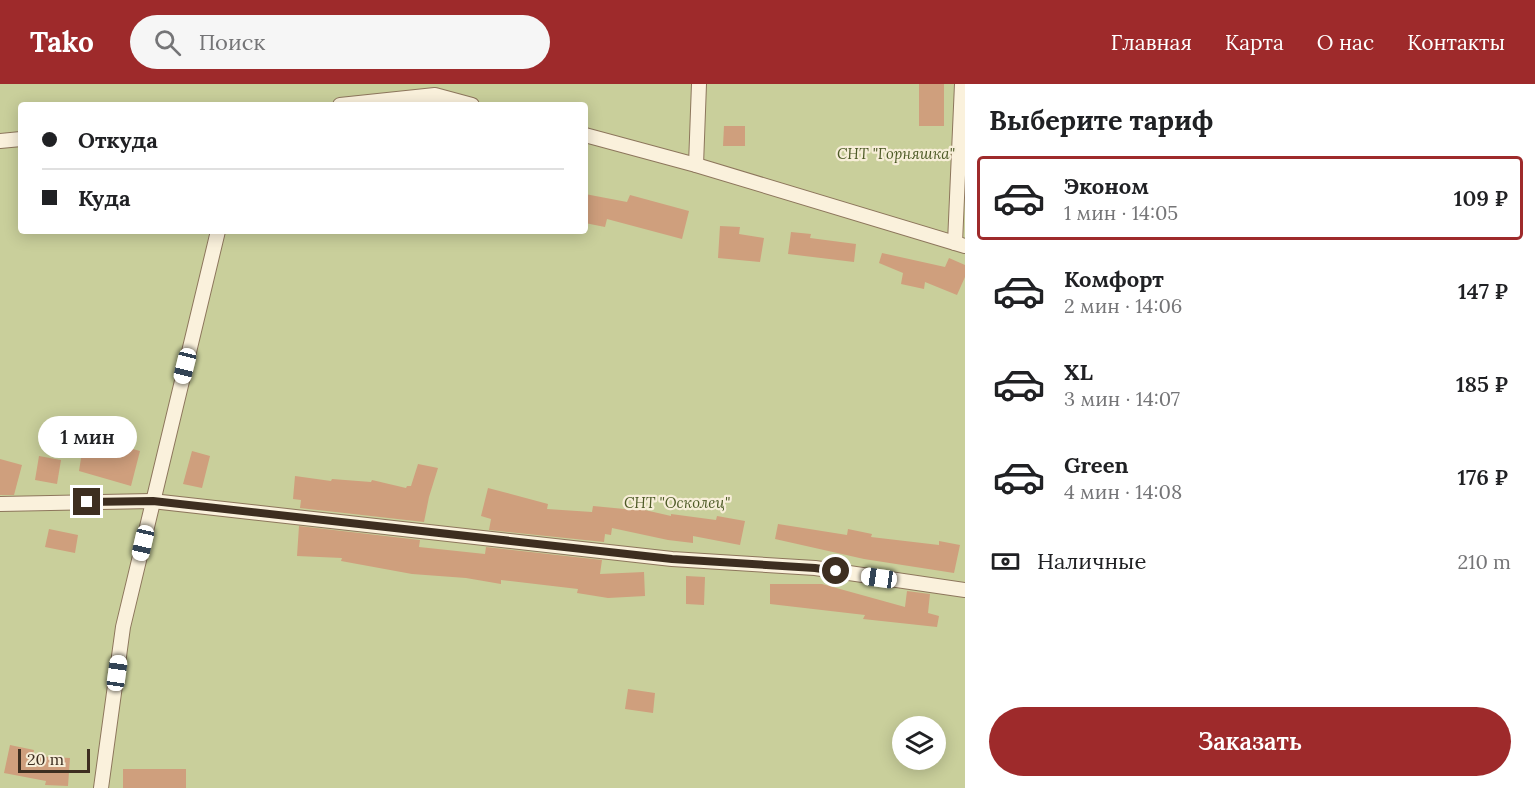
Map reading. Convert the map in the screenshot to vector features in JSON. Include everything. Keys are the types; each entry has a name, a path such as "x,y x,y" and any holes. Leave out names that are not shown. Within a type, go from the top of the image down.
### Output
{"lane":[{"path":"696,165 699,84"},
{"path":"588,136 696,165 960,244 962,84"},
{"path":"359,102 436,90 465,102"},
{"path":"0,141 18,139"},
{"path":"101,788 123,627 217,234"},
{"path":"0,504 153,501 672,559 815,568 965,590"}],"green space":[{"name":"СНТ \"Осколец\"","path":"0,84 965,84 965,788 0,788"}],"building":[{"path":"919,84 944,84 944,126 919,126"},
{"path":"724,126 745,126 745,146 723,146"},
{"path":"588,195 627,202 630,195 689,211 682,239 607,219 605,227 588,224"},
{"path":"720,226 740,227 739,234 764,238 760,262 718,258"},
{"path":"791,232 811,234 810,238 856,244 854,262 788,254"},
{"path":"882,253 945,267 949,258 965,265 965,277 957,295 925,282 924,289 901,284 903,273 879,263"},
{"path":"115,444 140,451 131,486 79,471 82,452 112,457"},
{"path":"192,451 210,456 202,488 183,484"},
{"path":"39,456 61,460 57,484 35,480"},
{"path":"0,459 22,465 14,495 0,495"},
{"path":"418,464 438,468 424,522 300,508 301,500 293,499 295,476 331,481 332,479 371,482 372,480 406,488 411,486"},
{"path":"488,488 548,504 547,509 592,512 593,506 635,510 636,508 671,516 671,514 716,520 717,516 745,521 740,545 693,536 693,543 668,540 612,528 611,535 605,534 604,542 489,530 491,519 481,516"},
{"path":"778,524 847,535 848,529 872,534 871,537 939,545 939,541 960,545 954,573 864,559 775,539"},
{"path":"299,526 420,540 419,547 485,554 486,547 602,560 600,574 644,572 645,596 608,598 577,593 578,589 501,580 501,584 466,578 412,574 341,561 342,558 297,556"},
{"path":"49,529 78,535 75,553 45,547"},
{"path":"686,576 705,577 704,605 686,604"},
{"path":"770,584 822,584 905,607 907,591 930,594 928,613 939,616 937,627 863,619 865,615 770,604"},
{"path":"628,689 655,693 653,713 625,709"},
{"path":"10,745 34,750 33,756 70,758 68,786 45,785 46,781 4,773"},
{"path":"123,769 186,769 186,788 123,788"}],"route":[{"path":"87,502 153,501 672,559 836,571"}],"park label":[{"name":"СНТ \"Горняшка\"","path":"896,153"}]}
